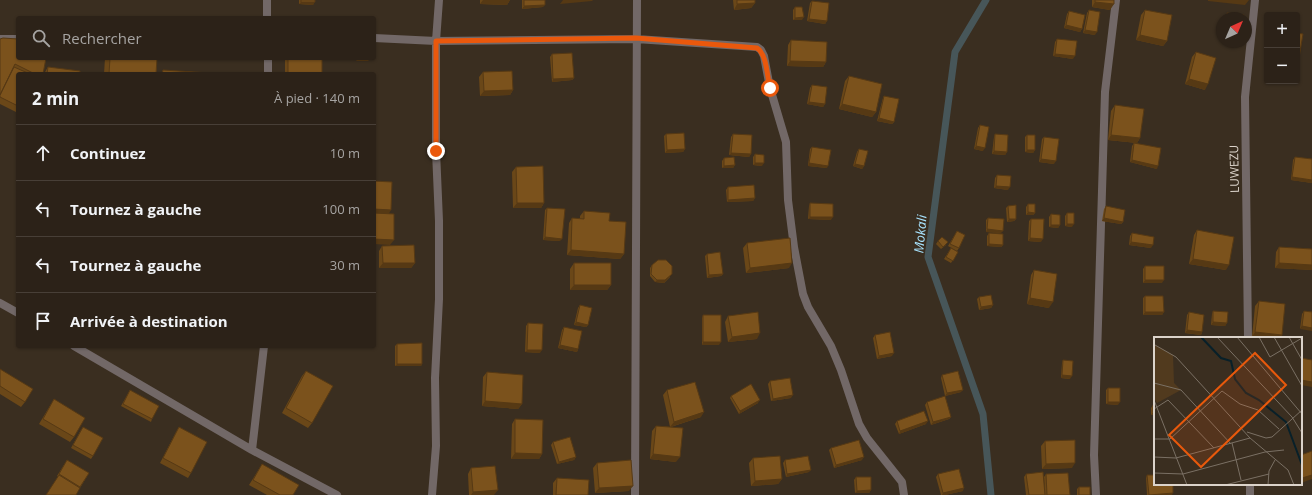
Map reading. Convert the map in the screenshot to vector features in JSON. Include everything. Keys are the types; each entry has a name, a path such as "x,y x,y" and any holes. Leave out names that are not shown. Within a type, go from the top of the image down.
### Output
{"street":[{"path":"267,0 267,16"},
{"path":"432,495 436,446 436,378 439,291 439,222 436,143 436,41 439,0"},
{"path":"635,495 637,0"},
{"path":"1096,495 1094,455 1106,92 1116,0"},
{"name":"LUWEZU","path":"1248,337 1245,97 1255,0"},
{"path":"0,39 16,38"},
{"path":"376,38 436,41 636,38 757,48 761,50 770,88 786,142 788,200 794,246 803,294 808,307 831,346 858,424 867,438 902,482 904,495"},
{"path":"268,60 268,72"},
{"path":"0,303 16,312"},
{"path":"77,348 252,450 337,495"},
{"path":"252,450 264,348"}],"building":[{"path":"301,0 315,0 315,2 301,2"},
{"path":"524,0 545,0 545,5 524,6"},
{"path":"737,0 755,0 755,3 737,4"},
{"path":"1095,0 1114,0 1114,4 1095,2"},
{"path":"812,1 829,3 827,21 809,19"},
{"path":"795,7 802,7 804,17 795,18"},
{"path":"1089,10 1100,12 1097,32 1085,30"},
{"path":"1145,10 1172,15 1167,41 1140,35"},
{"path":"1069,11 1085,15 1082,29 1066,25"},
{"path":"1300,34 1303,34 1300,52"},
{"path":"0,39 16,39 16,60 46,60 43,72 31,72 15,64 0,95"},
{"path":"1057,39 1077,41 1075,56 1055,54"},
{"path":"791,40 827,42 826,62 790,61"},
{"path":"1196,52 1216,58 1208,84 1189,79"},
{"path":"572,53 574,78 553,79 552,54"},
{"path":"110,60 157,60 156,72 109,72"},
{"path":"288,60 322,60 322,72 288,72"},
{"path":"14,67 25,72 16,72 16,105 0,97"},
{"path":"48,67 80,71 80,72 47,72"},
{"path":"163,70 194,72 162,72"},
{"path":"512,71 513,90 484,91 483,72"},
{"path":"849,76 882,84 876,112 842,104"},
{"path":"812,85 827,87 825,104 809,102"},
{"path":"884,96 899,99 894,122 879,118"},
{"path":"1115,105 1144,109 1140,138 1111,135"},
{"path":"980,125 989,127 985,148 976,146"},
{"path":"684,133 685,149 667,150 666,134"},
{"path":"733,134 752,135 751,154 731,153"},
{"path":"995,134 1008,135 1007,152 994,151"},
{"path":"1027,135 1035,135 1035,150 1027,150"},
{"path":"1044,137 1059,139 1056,161 1041,159"},
{"path":"1134,143 1161,148 1158,166 1132,160"},
{"path":"812,147 831,150 828,166 809,163"},
{"path":"859,149 868,151 864,166 855,164"},
{"path":"755,154 764,155 764,163 755,163"},
{"path":"734,157 735,165 724,166 724,158"},
{"path":"1295,157 1312,159 1312,180 1292,177"},
{"path":"543,166 544,203 517,203 516,167"},
{"path":"997,175 1011,176 1010,187 996,186"},
{"path":"376,181 392,182 391,210 376,209"},
{"path":"754,185 755,198 728,200 728,187"},
{"path":"810,203 833,204 833,217 810,217"},
{"path":"1028,204 1035,204 1035,213 1028,212"},
{"path":"1016,205 1016,219 1009,219 1008,206"},
{"path":"1106,206 1125,210 1123,222 1104,218"},
{"path":"547,208 565,209 562,239 545,237"},
{"path":"584,211 610,213 609,221 626,222 624,254 571,250 572,218 584,219"},
{"path":"376,213 394,214 394,240 376,239"},
{"path":"1067,213 1074,213 1074,224 1067,224"},
{"path":"1051,214 1060,215 1060,225 1051,225"},
{"path":"988,218 1004,219 1003,231 987,229"},
{"path":"1031,219 1044,219 1043,239 1030,238"},
{"path":"1197,230 1234,237 1229,265 1193,259"},
{"path":"957,231 965,235 959,248 950,244"},
{"path":"989,233 1003,234 1003,245 989,244"},
{"path":"1132,233 1154,237 1153,245 1131,242"},
{"path":"942,237 948,242 943,247 938,241"},
{"path":"790,238 792,263 750,268 747,243"},
{"path":"414,245 415,263 383,263 382,246"},
{"path":"1279,247 1312,249 1312,265 1279,263"},
{"path":"951,248 958,252 953,261 946,257"},
{"path":"720,252 723,274 709,275 707,254"},
{"path":"658,260 666,260 672,266 672,274 665,280 657,280 651,274 652,265"},
{"path":"574,263 611,263 611,285 574,285"},
{"path":"1145,266 1164,266 1164,280 1145,280"},
{"path":"1034,270 1057,274 1053,302 1030,298"},
{"path":"991,295 993,305 981,307 979,297"},
{"path":"1145,296 1163,296 1164,312 1145,312"},
{"path":"1259,301 1285,304 1282,335 1255,332"},
{"path":"580,305 592,308 588,325 576,322"},
{"path":"1213,311 1228,312 1227,323 1213,322"},
{"path":"1304,311 1312,312 1312,328 1302,326"},
{"path":"758,312 760,333 732,337 728,316"},
{"path":"1189,312 1204,315 1202,332 1187,330"},
{"path":"703,315 721,315 721,342 703,342"},
{"path":"528,323 543,324 542,350 527,350"},
{"path":"564,327 582,331 578,349 560,345"},
{"path":"890,332 894,353 879,356 875,335"},
{"path":"422,343 422,364 397,364 397,344"},
{"path":"1302,358 1312,360 1312,382 1302,380"},
{"path":"1063,360 1073,361 1072,376 1062,375"},
{"path":"0,369 33,389 25,402 0,386"},
{"path":"306,371 333,386 312,423 286,408"},
{"path":"958,371 963,390 947,393 942,375"},
{"path":"487,372 523,375 522,404 485,401"},
{"path":"790,378 793,395 773,399 770,381"},
{"path":"695,382 704,412 674,422 667,390"},
{"path":"751,384 760,400 740,411 731,396"},
{"path":"1108,388 1120,388 1120,402 1108,402"},
{"path":"130,390 159,406 152,419 123,404"},
{"path":"945,396 951,417 933,422 927,402"},
{"path":"54,399 85,418 74,437 43,419"},
{"path":"924,411 928,421 900,431 897,421"},
{"path":"515,419 543,420 542,454 515,453"},
{"path":"656,426 683,428 680,457 653,454"},
{"path":"83,427 103,438 93,456 73,445"},
{"path":"179,427 207,442 191,473 163,458"},
{"path":"570,437 576,457 559,462 553,442"},
{"path":"859,440 864,457 836,465 831,448"},
{"path":"1075,440 1075,463 1046,464 1045,441"},
{"path":"1312,451 1312,475 1302,478 1302,455"},
{"path":"780,456 782,479 755,481 753,458"},
{"path":"808,456 811,470 787,474 785,460"},
{"path":"67,460 89,473 80,487 59,474"},
{"path":"631,460 633,486 599,488 597,463"},
{"path":"262,464 299,485 293,495 280,495 253,480"},
{"path":"495,466 498,490 473,492 471,468"},
{"path":"959,469 964,488 943,493 938,474"},
{"path":"1043,472 1045,495 1029,495 1026,474"},
{"path":"1068,473 1070,495 1047,495 1046,474"},
{"path":"59,475 80,488 76,495 46,495"},
{"path":"1147,475 1154,475 1154,485 1173,485 1173,493 1149,495"},
{"path":"856,477 871,477 871,490 857,491"},
{"path":"557,478 589,480 588,495 556,495"},
{"path":"1079,487 1090,487 1090,495 1079,495"}],"waterway":[{"name":"Mokali","path":"986,0 955,52 928,257 983,414 991,495"}],"route":[{"path":"436,151 436,41 636,38 757,48 761,50 764,56 770,88"}]}
